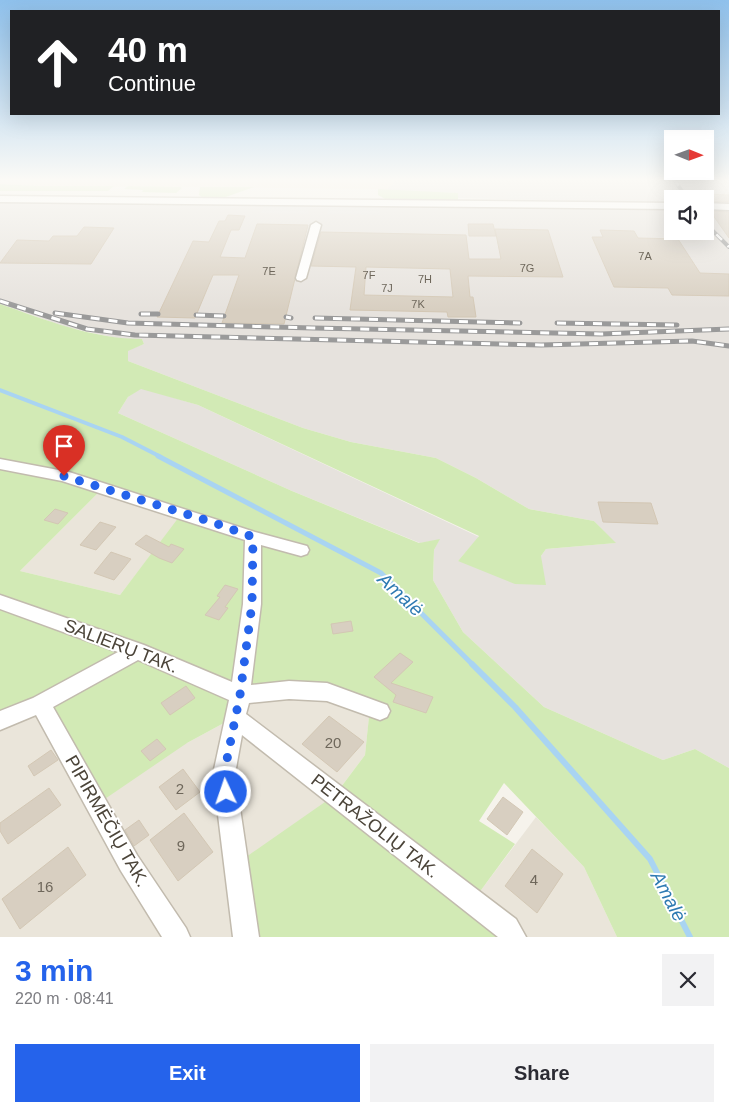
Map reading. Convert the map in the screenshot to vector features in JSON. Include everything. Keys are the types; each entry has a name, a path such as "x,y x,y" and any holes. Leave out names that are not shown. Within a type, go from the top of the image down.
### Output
{"street":[{"path":"301,278 316,225"},
{"path":"0,464 64,476 212,522 253,537 300,550"},
{"path":"246,937 224,774 240,695 252,604 253,537"},
{"name":"SALIERŲ TAK.","path":"0,602 137,650 240,695"},
{"path":"0,721 40,704 137,650"},
{"path":"240,695 289,690 327,692 380,711"},
{"name":"PIPIRMĖČIŲ TAK.","path":"40,704 129,863 177,937"},
{"name":"PETRAŽOLIŲ TAK.","path":"235,717 507,928 513,937"}],"shaded area":[{"path":"0,223 664,223 664,240 714,240 714,223 729,223 729,768 695,749 663,760 544,707 463,632 433,580 434,550 439,540 420,543 292,491 118,413 128,397 141,388 198,405 479,537 458,561 541,556 546,549 615,543 594,521 529,509 476,478 436,458 351,442 303,428 128,361 128,350 144,344 142,339 121,339 66,327 0,304"},
{"path":"103,488 183,513 120,595 20,571"},
{"path":"289,690 370,708 365,755 335,795 246,937 0,937 0,712 40,704 187,743 235,717 240,695"},
{"path":"536,817 584,867 617,937 513,937 472,902"}],"green space":[{"path":"0,304 70,328 106,336 142,339 144,344 128,351 128,361 303,428 351,442 436,458 476,478 529,509 594,521 616,543 546,549 541,556 546,585 515,584 458,561 479,536 198,405 141,389 128,397 118,413 292,491 419,543 440,539 434,550 433,580 463,632 544,707 663,760 695,749 729,768 729,937 617,937 584,867 504,783 479,821 515,844 473,901 513,937 246,937 236,864 335,795 365,755 370,707 327,692 240,695 235,717 187,743 96,805 40,704 0,712","holes":["103,488 182,513 120,595 20,571"]}],"building":[{"path":"218,223 242,223 239,230 231,230 220,257 245,258 257,224 308,225 284,324 222,323 239,275 213,275 195,318 157,317 193,241 209,242"},
{"path":"718,223 729,223 729,238"},
{"path":"468,224 493,224 496,236 469,236"},
{"path":"84,227 114,228 91,264 0,263 17,240 49,241 53,236 77,236"},
{"path":"495,229 548,230 563,277 468,276 470,297 473,297 476,317 448,317 447,312 350,310 356,267 311,266 321,232 466,235 469,259 501,259","holes":["366,267 450,269 453,297 364,295"]},
{"path":"600,230 634,231 638,238 679,240 700,273 729,274 729,296 672,295 668,288 614,287 592,237 603,237"},
{"path":"598,502 651,503 658,524 603,522"},
{"path":"55,509 68,513 58,524 44,520"},
{"path":"100,522 116,527 96,550 80,545"},
{"path":"146,535 169,547 171,544 184,549 172,563 135,544"},
{"path":"111,552 131,559 114,580 94,573"},
{"path":"225,585 238,589 225,607 228,608 219,620 205,615 220,597 217,596"},
{"path":"351,621 353,631 333,634 331,624"},
{"path":"400,653 413,662 391,683 433,697 426,713 393,702 396,695 374,677"},
{"path":"186,686 195,698 170,715 161,703"},
{"path":"329,716 364,742 337,772 302,744"},
{"path":"157,739 166,749 150,761 141,751"},
{"path":"51,750 58,760 34,776 28,766"},
{"path":"183,769 200,792 176,810 159,787"},
{"path":"49,788 61,805 8,844 0,831 0,823"},
{"path":"503,797 523,812 507,835 487,819"},
{"path":"184,813 213,852 178,881 150,840"},
{"path":"139,820 149,835 134,846 125,830"},
{"path":"68,847 86,875 20,929 2,899"},
{"path":"532,849 563,874 537,913 505,886"}],"waterway":[{"name":"Amalė","path":"0,390 122,437 161,457"},
{"name":"Amalė","path":"158,456 381,573 515,707 650,859 690,937"}],"railway":[{"path":"714,232 729,247"},
{"path":"0,301 87,329 135,335 541,345 692,341 729,346"},
{"path":"55,313 128,323 313,328 601,334 729,329"},
{"path":"141,314 158,314"},
{"path":"196,315 224,316"},
{"path":"286,317 291,318"},
{"path":"315,318 520,323"},
{"path":"557,323 677,325"}],"route":[{"path":"64,476 212,522 253,537 252,604 240,695 224,774 226,792"}]}
